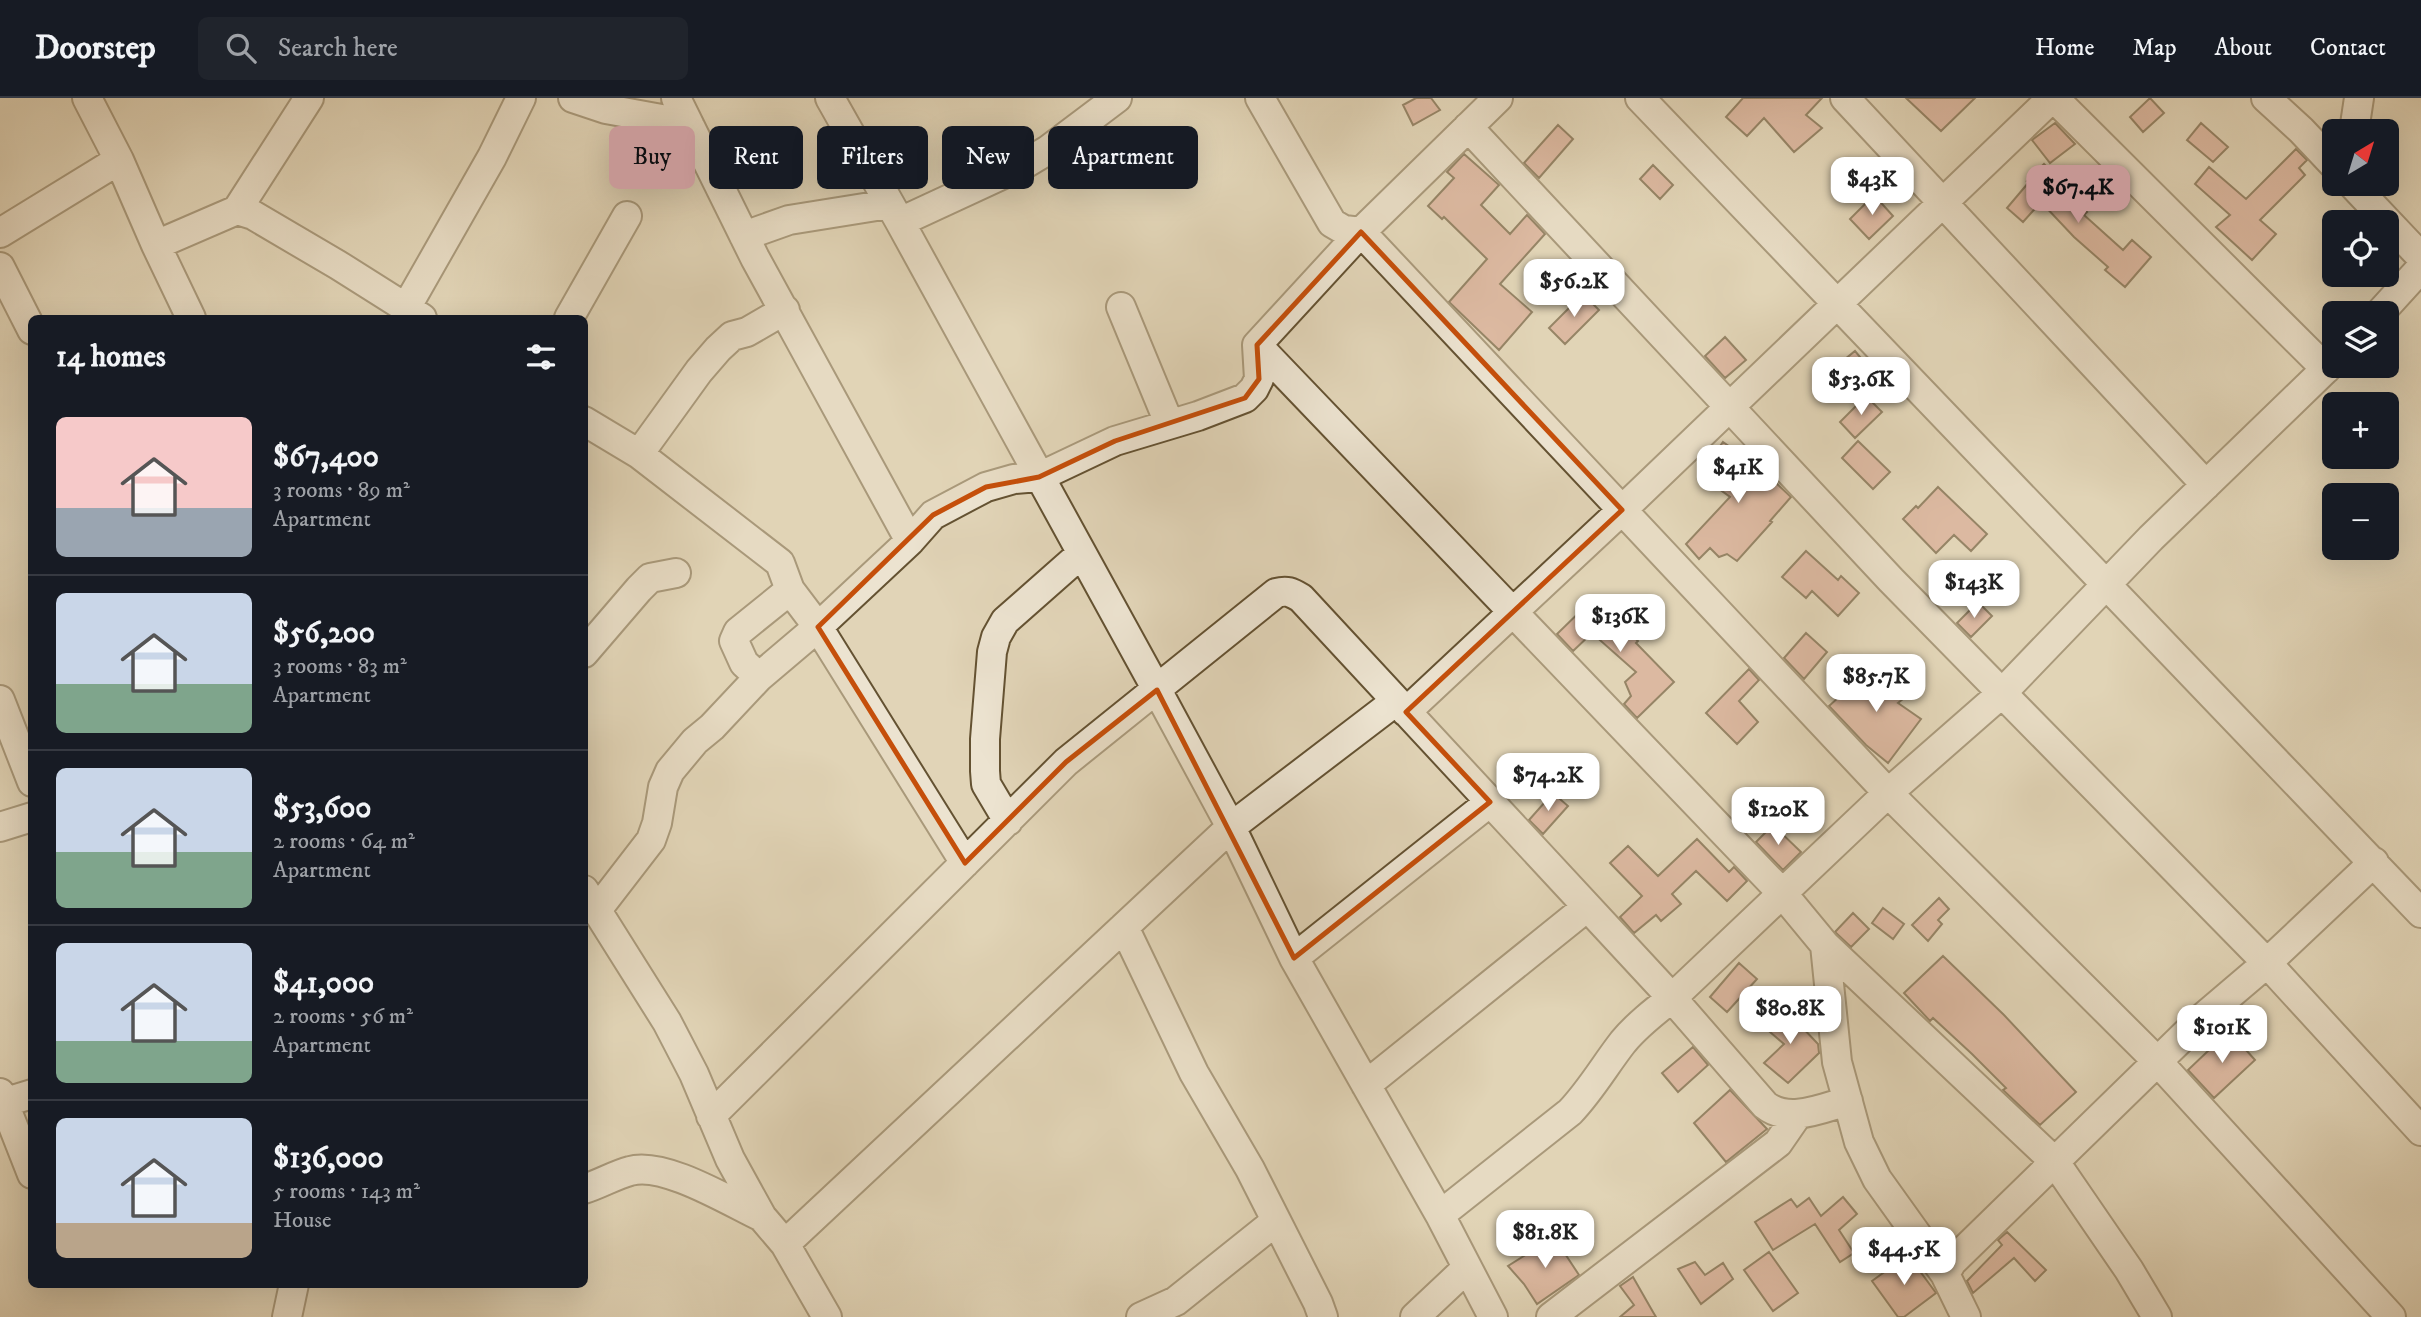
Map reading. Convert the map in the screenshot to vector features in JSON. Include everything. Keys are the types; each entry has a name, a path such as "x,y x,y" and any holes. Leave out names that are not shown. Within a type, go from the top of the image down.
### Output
{"street":[{"path":"87,98 119,160 190,315"},
{"path":"156,245 237,210 309,98"},
{"path":"237,210 253,215 414,313 521,98"},
{"path":"573,98 606,109 689,124"},
{"path":"676,98 744,236 910,541"},
{"path":"830,98 1157,690 1231,827 1294,958 1440,1215 1493,1317"},
{"path":"744,236 789,220 894,213 1023,165 1048,150 1117,98"},
{"path":"1260,98 1332,223 1344,230 1361,232 1888,793 2158,1062 2391,1317"},
{"path":"827,1317 785,1244 762,1217 730,1159 667,1022 591,900 651,840 657,823 663,786 670,771 695,741 712,727 759,677 818,627 910,541 933,515 986,487 1014,479 1039,477 1115,441 1198,416 1245,398 1259,379 1258,345 1361,232 1498,98"},
{"path":"1640,98 2108,583 2421,913"},
{"path":"1845,98 1944,201 2206,485"},
{"path":"785,1244 1231,827 1401,707 1514,611 2053,98 2322,357"},
{"path":"2266,98 2322,152"},
{"path":"2356,119 2359,98"},
{"path":"1468,127 1728,407 2001,694 2267,963 2421,1130"},
{"path":"0,233 119,160"},
{"path":"2363,196 2421,257"},
{"path":"571,315 627,216"},
{"path":"0,267 28,322"},
{"path":"2391,301 2421,268"},
{"path":"1121,307 1169,424"},
{"path":"639,454 718,349 732,336 747,332 785,310"},
{"path":"1258,345 1782,893 1825,944 2055,1162 2129,1270 2157,1317"},
{"path":"1440,1215 1570,1112 1588,1093 1624,1041 1648,1017 1672,998 1888,793 2001,694 2108,583 2322,373"},
{"path":"588,423 639,454 780,564 790,590 818,627 965,863"},
{"path":"1007,821 986,784 985,771 992,652 996,637 1005,621 1081,554"},
{"path":"588,648 650,578 676,573"},
{"path":"759,677 744,663 734,641 738,632 790,590"},
{"path":"711,1116 1066,762 1276,593 1283,591 1301,598 1672,998 1765,1105 1780,1113 1798,1114 1848,1101"},
{"path":"0,700 28,772"},
{"path":"1294,958 1490,802"},
{"path":"0,827 28,818"},
{"path":"1945,1274 1952,1262 2200,1020 2267,963 2374,862"},
{"path":"1366,1085 1587,907"},
{"path":"1124,927 1194,1073 1250,1169 1323,1317"},
{"path":"1825,944 1837,1062 1859,1142 1878,1179 1945,1274 1966,1317"},
{"path":"28,1095 1,1100 28,1164"},
{"path":"1551,1317 1778,1143 1798,1114"},
{"path":"588,1187 632,1170 652,1169 671,1174 762,1217"},
{"path":"1141,1317 1176,1301 1276,1221"},
{"path":"1415,1317 1467,1268"},
{"path":"287,1317 294,1288"}],"highlighted area":[{"path":"1361,232 1622,510 1406,712 1490,802 1294,958 1157,690 1066,762 965,863 818,627 933,515 986,487 1039,477 1115,441 1245,398 1259,379 1257,345"}],"building":[{"path":"1416,98 1431,98 1440,110 1413,125 1403,105"},
{"path":"1743,98 1822,98 1806,115 1822,128 1794,152 1764,118 1747,136 1726,117"},
{"path":"1906,98 1975,98 1941,131"},
{"path":"2150,98 2164,113 2143,132 2130,117"},
{"path":"2055,123 2075,144 2050,163 2032,140"},
{"path":"2201,123 2228,147 2213,162 2187,140"},
{"path":"1558,125 1573,139 1539,178 1524,163"},
{"path":"2296,149 2307,160 2299,168 2305,175 2260,220 2276,234 2252,260 2216,227 2230,215 2195,184 2209,167 2246,199"},
{"path":"1464,154 1499,185 1481,205 1510,234 1527,215 1545,234 1500,284 1532,312 1499,350 1449,302 1487,259 1444,217 1442,219 1428,206 1454,178 1447,172"},
{"path":"2044,164 2058,178 2055,181 2087,212 2084,215 2123,250 2132,240 2151,257 2125,287 2105,270 2108,267 2074,237 2041,202 2023,222 2007,208"},
{"path":"1653,165 1673,185 1660,199 1640,179"},
{"path":"1874,195 1893,216 1869,239 1850,219"},
{"path":"1583,294 1599,310 1565,344 1549,328"},
{"path":"1725,337 1746,360 1725,378 1705,356"},
{"path":"1855,351 1870,369 1848,387 1833,369"},
{"path":"1866,396 1882,412 1855,438 1840,422"},
{"path":"1858,441 1890,472 1873,489 1842,458"},
{"path":"1723,442 1760,468 1791,497 1737,561 1727,554 1719,557 1710,548 1699,559 1686,544 1730,497 1700,475"},
{"path":"1938,487 1987,534 1971,551 1954,535 1936,553 1903,519"},
{"path":"1806,551 1838,580 1841,576 1859,593 1838,616 1812,591 1806,598 1782,577"},
{"path":"1593,599 1638,641 1636,643 1674,682 1637,718 1624,704 1631,696 1625,682 1636,672 1592,633 1573,651 1557,634"},
{"path":"1978,602 1992,616 1971,637 1957,623"},
{"path":"1806,633 1827,652 1804,679 1784,658"},
{"path":"1873,666 1903,699 1898,703 1921,719 1888,763 1866,745 1829,706"},
{"path":"1749,669 1759,680 1739,701 1758,722 1737,744 1706,713"},
{"path":"1553,793 1568,806 1543,834 1529,820"},
{"path":"1773,825 1801,852 1783,870 1756,842"},
{"path":"1697,839 1729,872 1734,867 1747,881 1727,901 1696,871 1672,894 1681,904 1661,921 1656,915 1634,933 1620,917 1642,896 1610,863 1628,846 1658,876"},
{"path":"1939,898 1949,909 1938,920 1942,924 1928,941 1912,925"},
{"path":"1883,908 1904,924 1893,939 1872,923"},
{"path":"1853,913 1869,929 1851,947 1835,932"},
{"path":"1943,956 2004,1015 2076,1092 2040,1125 2003,1090 2006,1088 1972,1054 1933,1018 1930,1021 1904,993"},
{"path":"1739,963 1757,979 1727,1012 1710,997"},
{"path":"1782,1006 1818,1044 1819,1053 1788,1083 1764,1063 1784,1044 1763,1026"},
{"path":"2229,1031 2255,1060 2214,1098 2188,1070"},
{"path":"1693,1047 1708,1065 1678,1092 1662,1073"},
{"path":"1730,1090 1767,1129 1726,1162 1694,1123"},
{"path":"1843,1197 1857,1214 1839,1230 1854,1253 1840,1262 1815,1224 1773,1250 1755,1222 1791,1199 1797,1207 1809,1198 1821,1216"},
{"path":"2007,1232 2046,1270 2035,1281 2014,1258 1973,1293 1967,1281 2002,1245 1998,1240"},
{"path":"1554,1237 1579,1275 1537,1304 1508,1266"},
{"path":"1769,1252 1798,1293 1773,1311 1744,1270"},
{"path":"1908,1255 1936,1293 1904,1317 1898,1317 1872,1281"},
{"path":"1695,1262 1705,1275 1723,1263 1733,1279 1701,1304 1678,1269"},
{"path":"1633,1277 1656,1317 1620,1317 1634,1305 1620,1286"}]}
